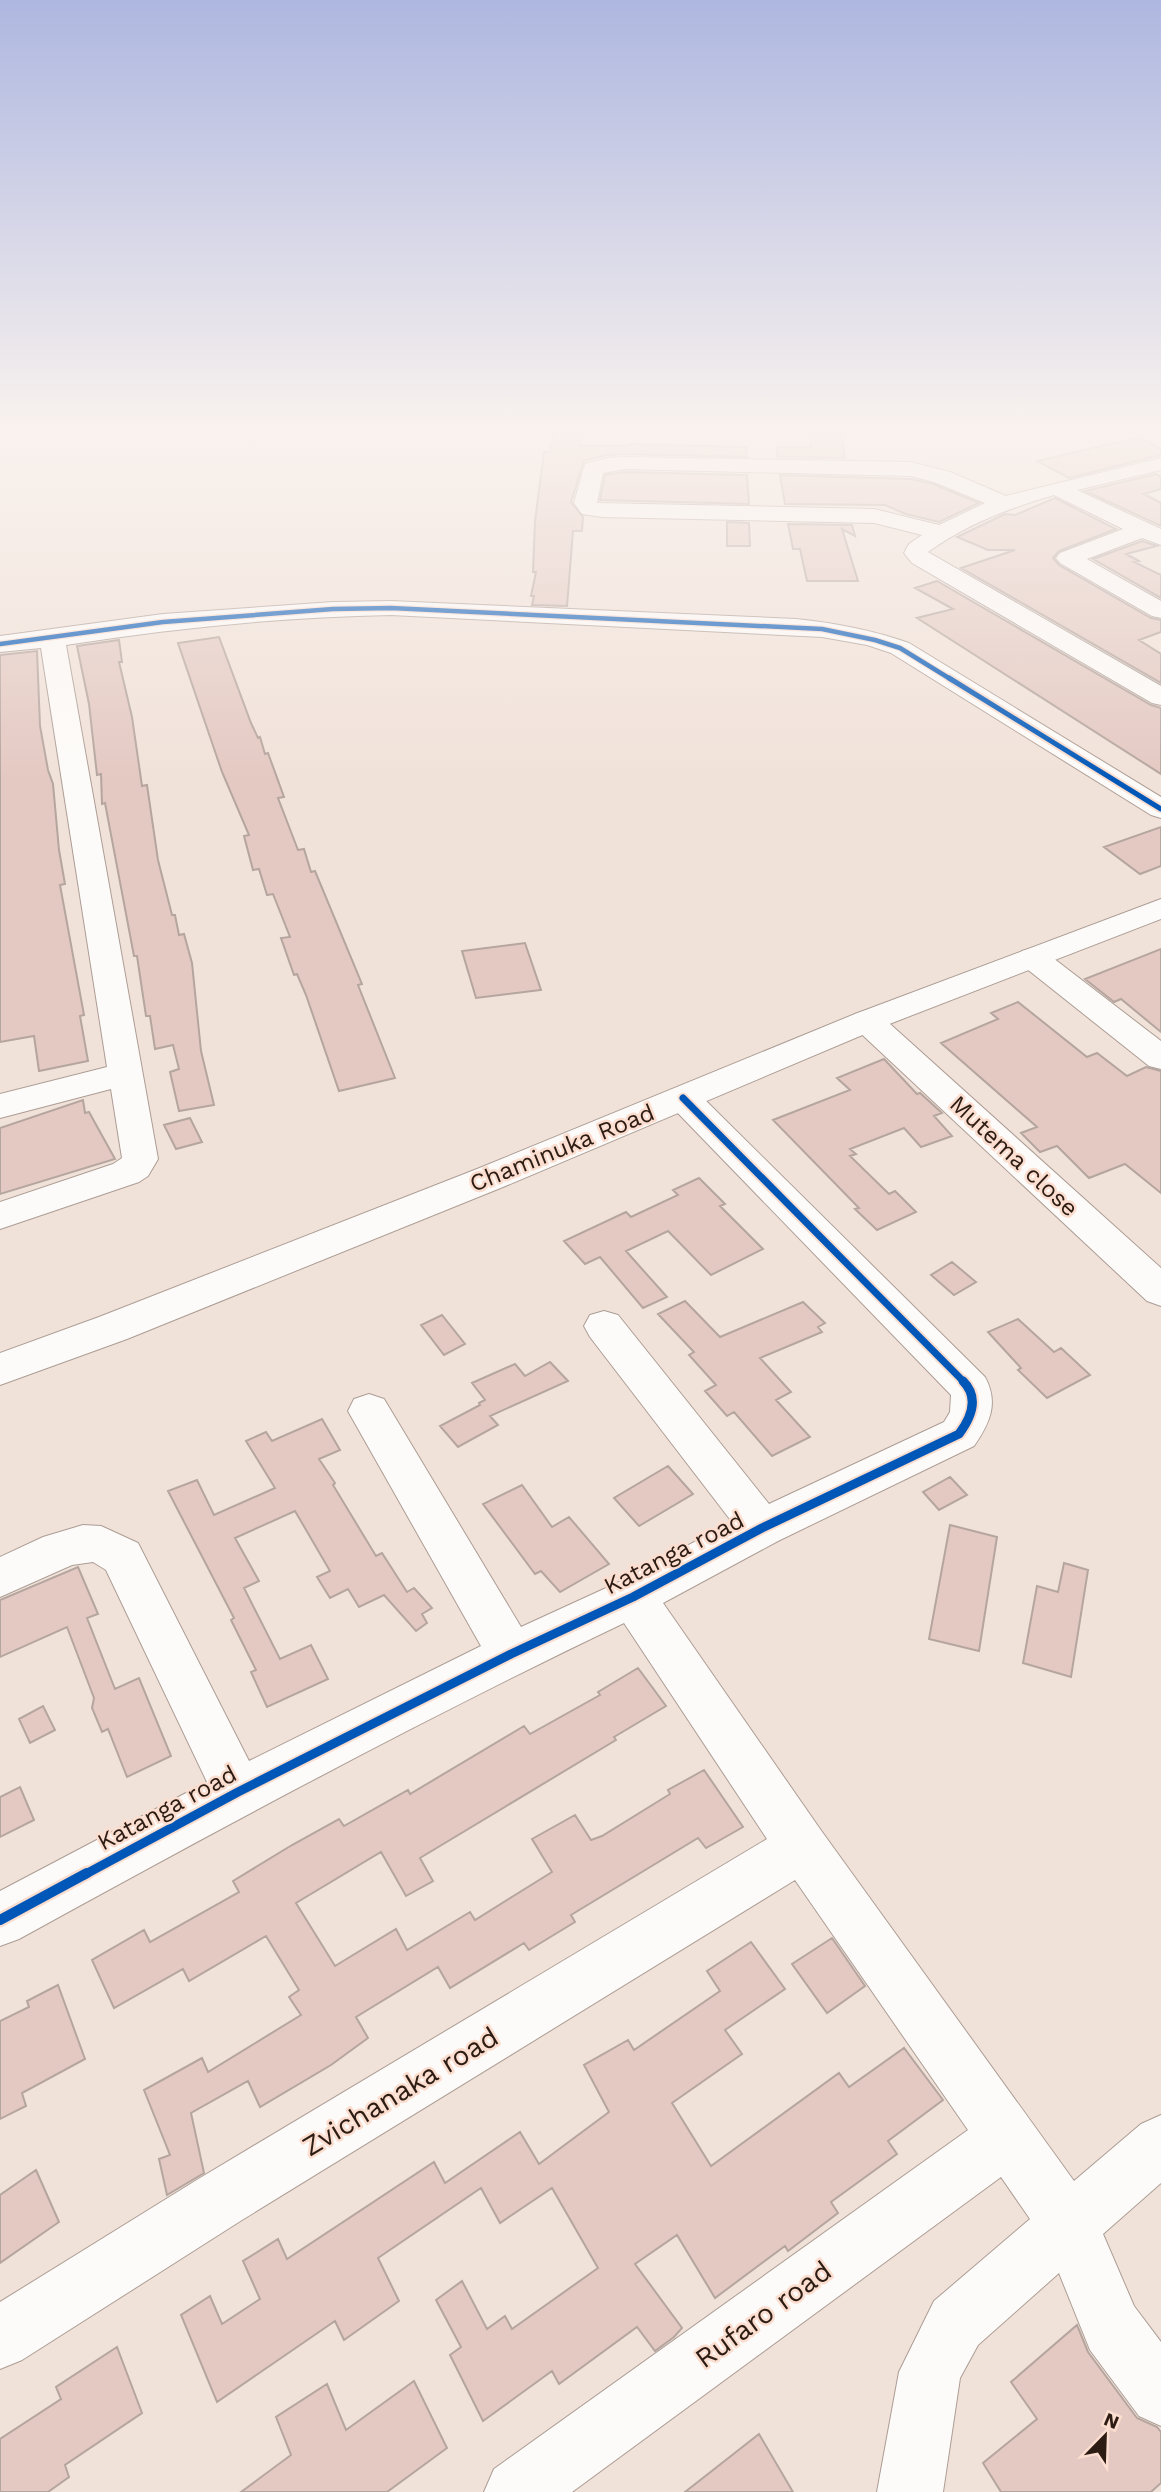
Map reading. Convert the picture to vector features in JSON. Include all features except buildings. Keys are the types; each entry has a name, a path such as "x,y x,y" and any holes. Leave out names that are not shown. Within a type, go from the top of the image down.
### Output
{"street":[{"path":"919,547 916,553 920,558 1161,697"},
{"path":"1105,547 1068,558 1161,611"},
{"path":"0,644 163,622 333,609 391,608 775,626 860,635 900,648 1161,809"},
{"path":"0,1216 126,1173 140,1160 52,639"},
{"name":"Chaminuka Road","path":"0,1368 113,1328 867,1021 1161,908"},
{"path":"1033,958 1161,1058"},
{"name":"Mutema close","path":"867,1021 1161,1291"},
{"path":"0,1106 125,1074"},
{"name":"Katanga road","path":"0,1920 238,1792 511,1654 633,1597 762,1528 959,1434 971,1418 974,1400 970,1388 683,1098"},
{"path":"604,1326 762,1528"},
{"path":"369,1411 511,1654"},
{"path":"0,1578 75,1545 93,1543 109,1548 122,1557 238,1792"},
{"path":"633,1597 802,1847 1069,2224 1112,2328 1161,2394"},
{"name":"Zvichanaka road","path":"0,2338 221,2199 802,1847"},
{"name":"Rufaro road","path":"517,2492 1008,2136"},
{"path":"910,2492 930,2372 956,2323 1161,2144"}],"cycle path":[{"path":"0,644 163,622 333,609 391,608 822,629 849,633 900,648 1161,809"},
{"path":"0,1920 238,1792 511,1654 633,1597 762,1528 959,1434 971,1412 973,1401 970,1388 683,1098"}]}
